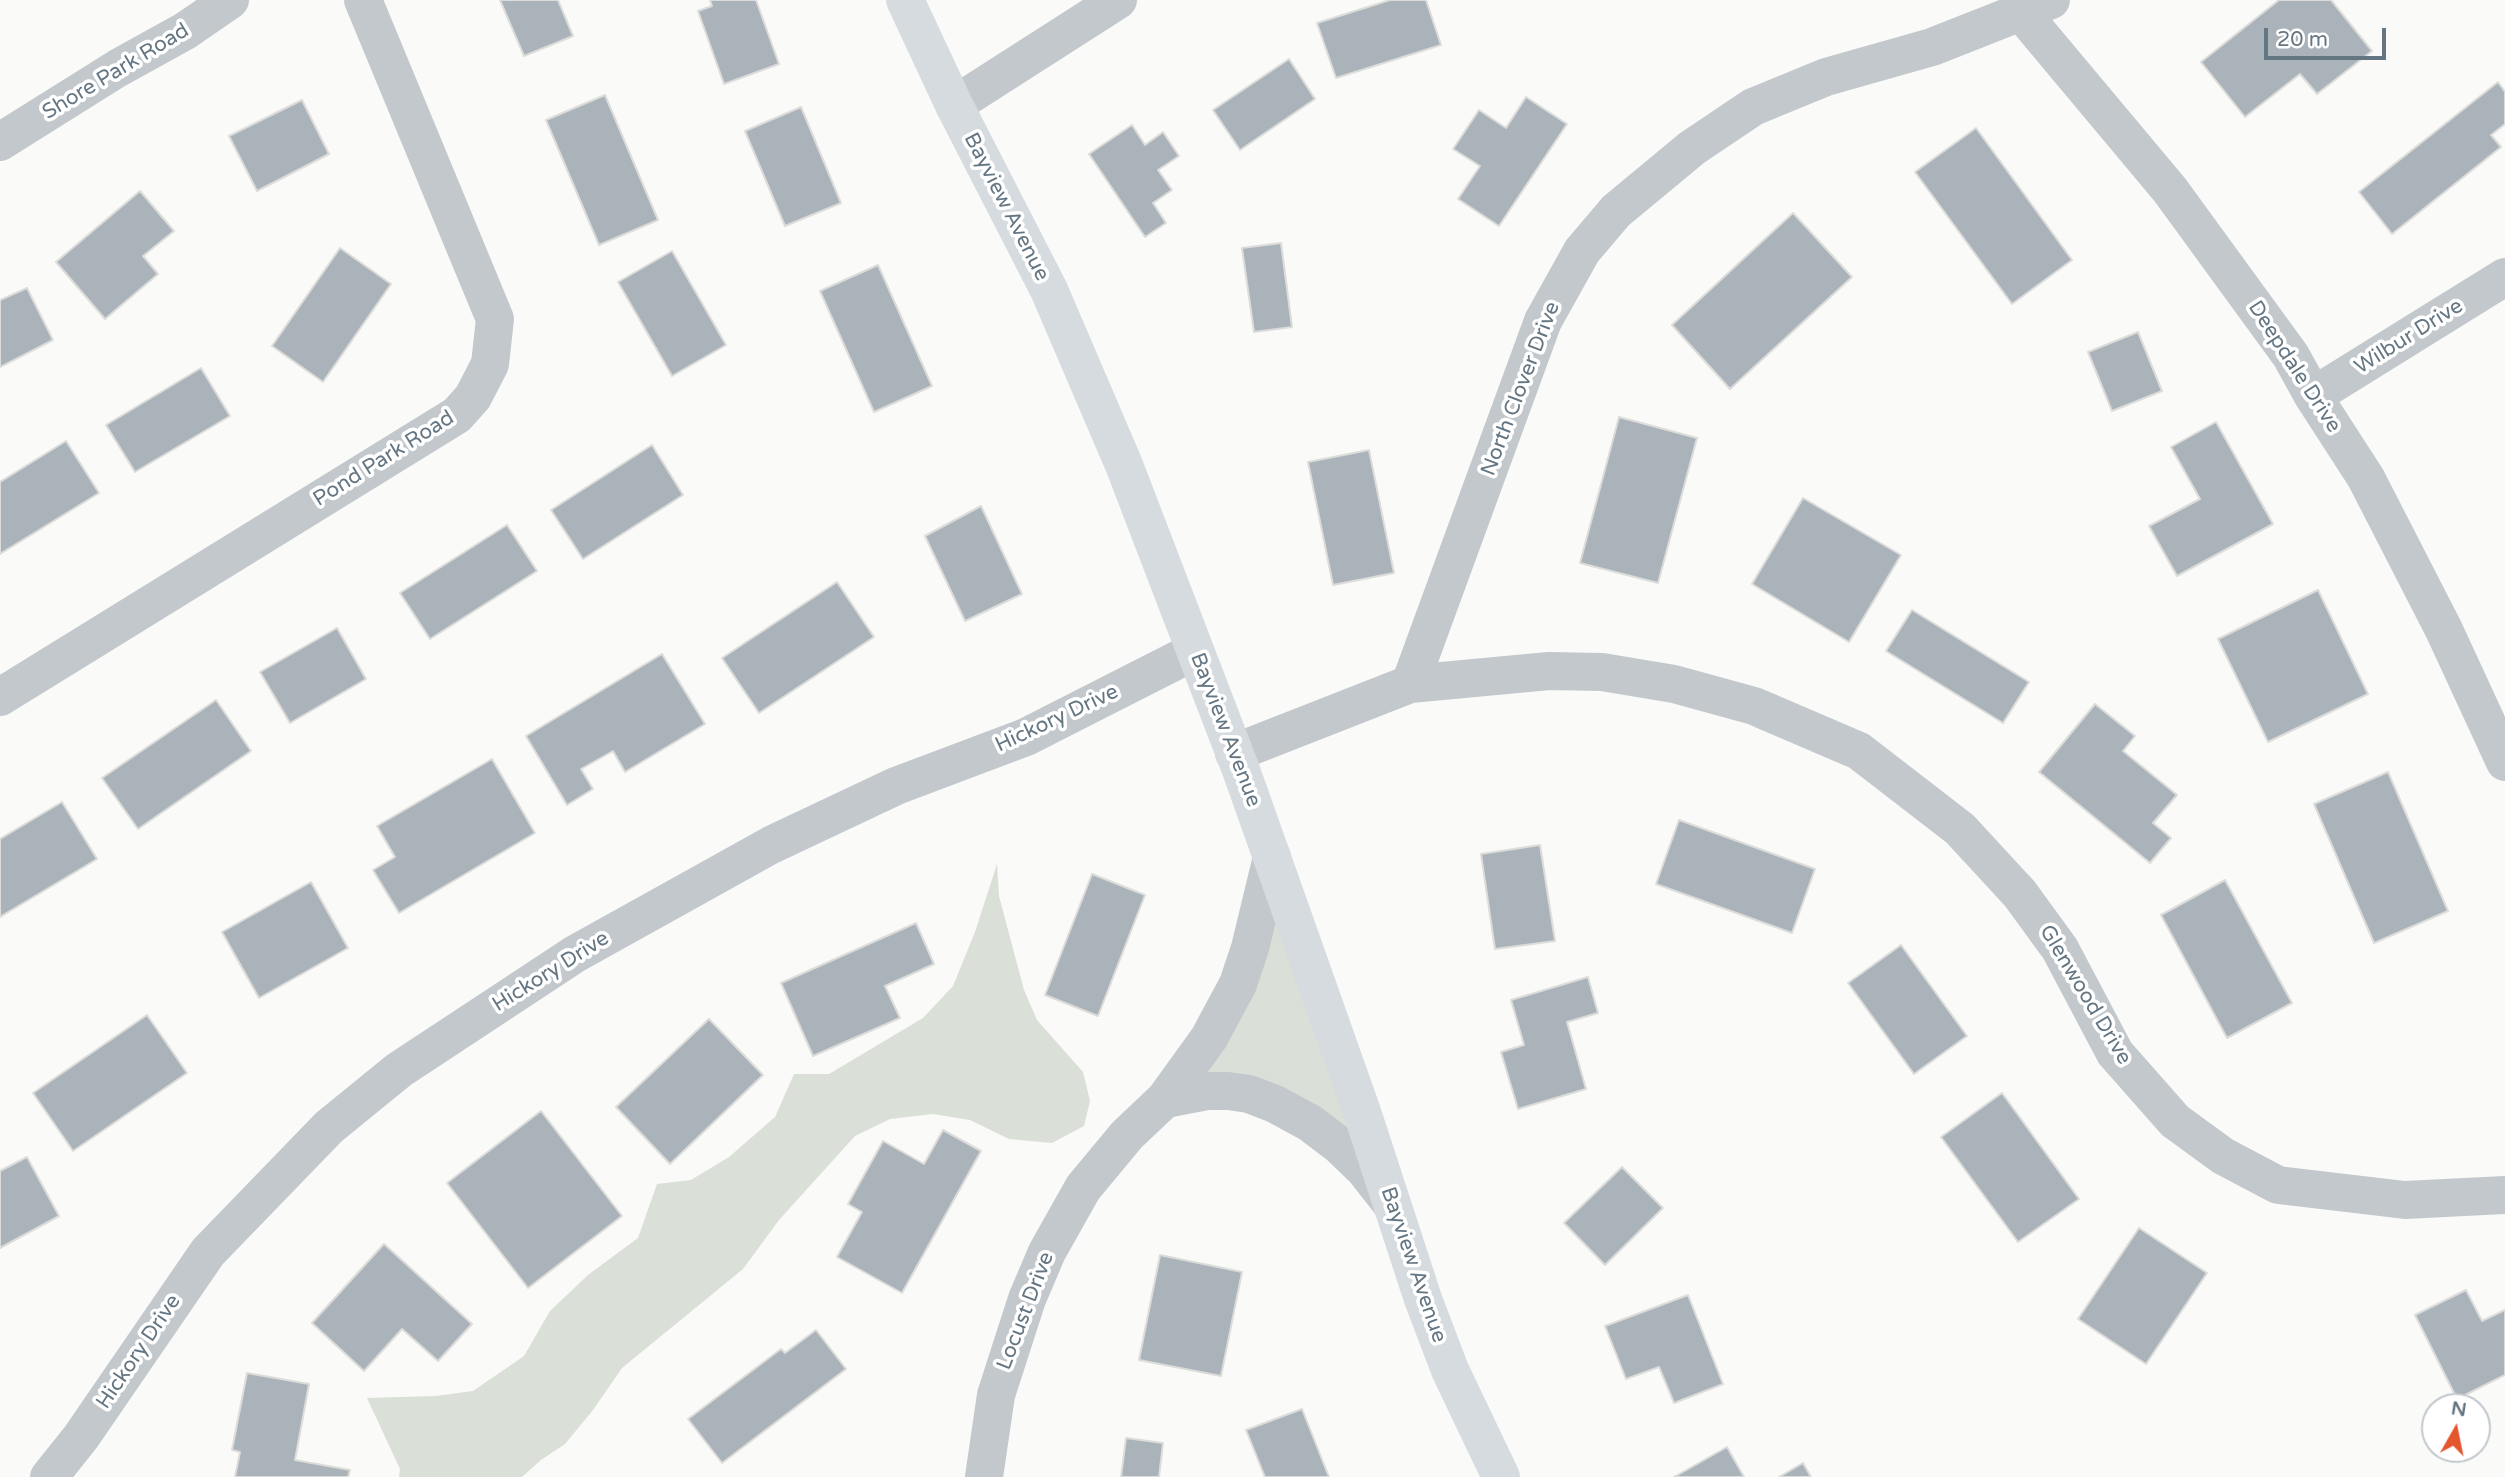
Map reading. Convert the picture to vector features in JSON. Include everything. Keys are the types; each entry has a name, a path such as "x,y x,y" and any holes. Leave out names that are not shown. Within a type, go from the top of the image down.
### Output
{"main road":[{"name":"Bayview Avenue","path":"905,0 954,105 1049,290 1124,466 1272,857 1450,1370 1501,1477"}],"street":[{"name":"Shore Park Road","path":"0,142 118,68 185,31 230,0"},
{"name":"Pond Park Road","path":"0,697 457,415 473,397 490,364 495,319 363,0"},
{"path":"954,105 1118,0"},
{"name":"Deepdale Drive","path":"2036,6 2291,356 2313,396 2366,478 2444,630 2505,762"},
{"name":"North Clover Drive","path":"1410,684 1543,321 1582,251 1616,211 1692,148 1753,107 1826,77 1931,47 2036,6"},
{"name":"Wilbur Drive","path":"2313,396 2505,277"},
{"name":"Hickory Drive","path":"49,1477 81,1437 208,1252 329,1127 399,1070 575,954 771,845 896,786 1026,737 1195,651"},
{"name":"Glenwood Drive","path":"1234,753 1410,684 1549,671 1602,672 1674,684 1754,706 1859,751 1960,829 2020,894 2060,949 2115,1053 2175,1121 2222,1156 2278,1185 2405,1200 2505,1195"},
{"name":"Locust Drive","path":"977,1473 996,1395 1027,1299 1047,1252 1083,1188 1127,1135 1165,1099 1209,1038 1238,984 1250,948 1272,857"},
{"path":"1165,1099 1207,1091 1228,1091 1249,1094 1275,1104 1310,1123 1339,1144 1364,1169 1390,1202"}],"shaded area":[{"path":"997,864 999,896 1024,990 1037,1020 1083,1072 1090,1101 1084,1126 1052,1143 1009,1139 970,1120 933,1114 890,1119 855,1136 779,1220 743,1269 622,1368 565,1444 522,1477 399,1477 400,1469 367,1398 436,1396 473,1391 524,1356 550,1311 588,1275 638,1238 657,1184 691,1180 729,1157 775,1117 794,1074 829,1074 923,1018 953,986 975,932"},
{"path":"1272,875 1375,1172 1333,1134 1181,1088"}],"building":[{"path":"500,0 558,0 573,36 524,56"},
{"path":"710,0 756,0 779,64 724,84 698,11 712,6"},
{"path":"1390,0 1426,0 1441,45 1336,78 1317,23"},
{"path":"2279,0 2331,0 2372,51 2317,94 2300,74 2245,117 2201,62"},
{"path":"1289,59 1315,99 1240,150 1213,110"},
{"path":"2498,82 2505,92 2505,124 2491,135 2501,147 2392,234 2359,192"},
{"path":"605,95 658,220 599,245 546,120"},
{"path":"1526,97 1567,124 1499,226 1458,199 1480,166 1453,149 1479,110 1506,128"},
{"path":"302,100 329,154 257,191 229,136"},
{"path":"801,107 841,203 785,226 745,131"},
{"path":"1132,125 1145,145 1163,132 1179,156 1158,170 1172,190 1153,203 1166,223 1145,237 1089,154"},
{"path":"1976,128 2072,260 2012,304 1915,172"},
{"path":"140,191 174,231 143,256 158,274 105,319 56,262"},
{"path":"1793,213 1852,277 1730,389 1672,325"},
{"path":"1281,243 1292,327 1254,332 1242,248"},
{"path":"340,248 391,284 323,382 272,346"},
{"path":"672,251 726,345 672,376 618,282"},
{"path":"878,265 932,386 874,412 820,291"},
{"path":"27,288 53,340 0,367 0,300"},
{"path":"2138,332 2162,391 2112,411 2088,352"},
{"path":"201,368 230,416 135,472 106,425"},
{"path":"1619,417 1697,438 1658,583 1580,563"},
{"path":"2216,422 2273,524 2177,576 2149,526 2200,499 2171,447"},
{"path":"66,441 99,493 0,554 0,482"},
{"path":"652,445 683,495 583,559 551,510"},
{"path":"1369,450 1394,573 1333,585 1308,462"},
{"path":"1803,498 1901,555 1849,642 1752,584"},
{"path":"981,506 1022,594 965,621 925,536"},
{"path":"507,525 537,571 430,639 400,593"},
{"path":"837,582 874,637 759,713 722,658"},
{"path":"2318,590 2368,694 2268,742 2218,639"},
{"path":"1912,610 2029,682 2003,723 1886,651"},
{"path":"337,628 366,679 290,723 260,672"},
{"path":"662,654 705,724 625,772 613,751 581,769 593,789 567,805 526,736"},
{"path":"216,700 251,751 138,829 102,778"},
{"path":"2095,704 2135,736 2123,751 2177,795 2153,823 2171,838 2150,863 2039,772"},
{"path":"492,759 535,833 399,913 373,870 395,857 377,826"},
{"path":"2388,772 2448,911 2374,943 2314,804"},
{"path":"62,802 97,859 0,917 0,839"},
{"path":"1679,820 1815,869 1792,933 1656,884"},
{"path":"1540,845 1555,941 1495,949 1481,854"},
{"path":"1092,874 1145,895 1098,1016 1045,995"},
{"path":"2225,880 2292,1003 2227,1038 2161,915"},
{"path":"311,882 348,948 259,998 222,932"},
{"path":"916,923 934,964 885,986 900,1018 813,1056 781,983"},
{"path":"1901,945 1967,1036 1914,1074 1848,983"},
{"path":"1588,977 1598,1013 1567,1022 1586,1089 1518,1109 1501,1052 1524,1045 1511,1000"},
{"path":"147,1015 187,1073 73,1151 33,1093"},
{"path":"709,1019 763,1075 670,1164 616,1107"},
{"path":"2002,1093 2079,1199 2018,1242 1941,1137"},
{"path":"541,1111 622,1216 528,1288 447,1183"},
{"path":"943,1130 981,1151 902,1293 837,1257 862,1212 848,1204 883,1141 924,1164"},
{"path":"27,1157 59,1216 0,1248 0,1171"},
{"path":"1622,1167 1663,1208 1605,1265 1564,1223"},
{"path":"2139,1228 2207,1273 2146,1364 2078,1319"},
{"path":"384,1244 472,1324 438,1361 402,1329 364,1371 312,1323"},
{"path":"1160,1255 1242,1272 1221,1376 1139,1360"},
{"path":"2466,1290 2482,1321 2505,1310 2505,1375 2469,1393 2454,1393 2415,1315"},
{"path":"1688,1295 1723,1384 1674,1403 1659,1367 1626,1379 1605,1326"},
{"path":"816,1330 846,1369 722,1463 688,1419 781,1349 785,1353"},
{"path":"247,1373 309,1384 295,1460 350,1470 348,1477 235,1477 240,1452 232,1450"},
{"path":"1302,1409 1329,1477 1265,1477 1246,1430"},
{"path":"1126,1438 1163,1443 1159,1477 1121,1477"},
{"path":"1727,1447 1744,1477 1674,1477"},
{"path":"1803,1463 1811,1477 1779,1477"}]}
